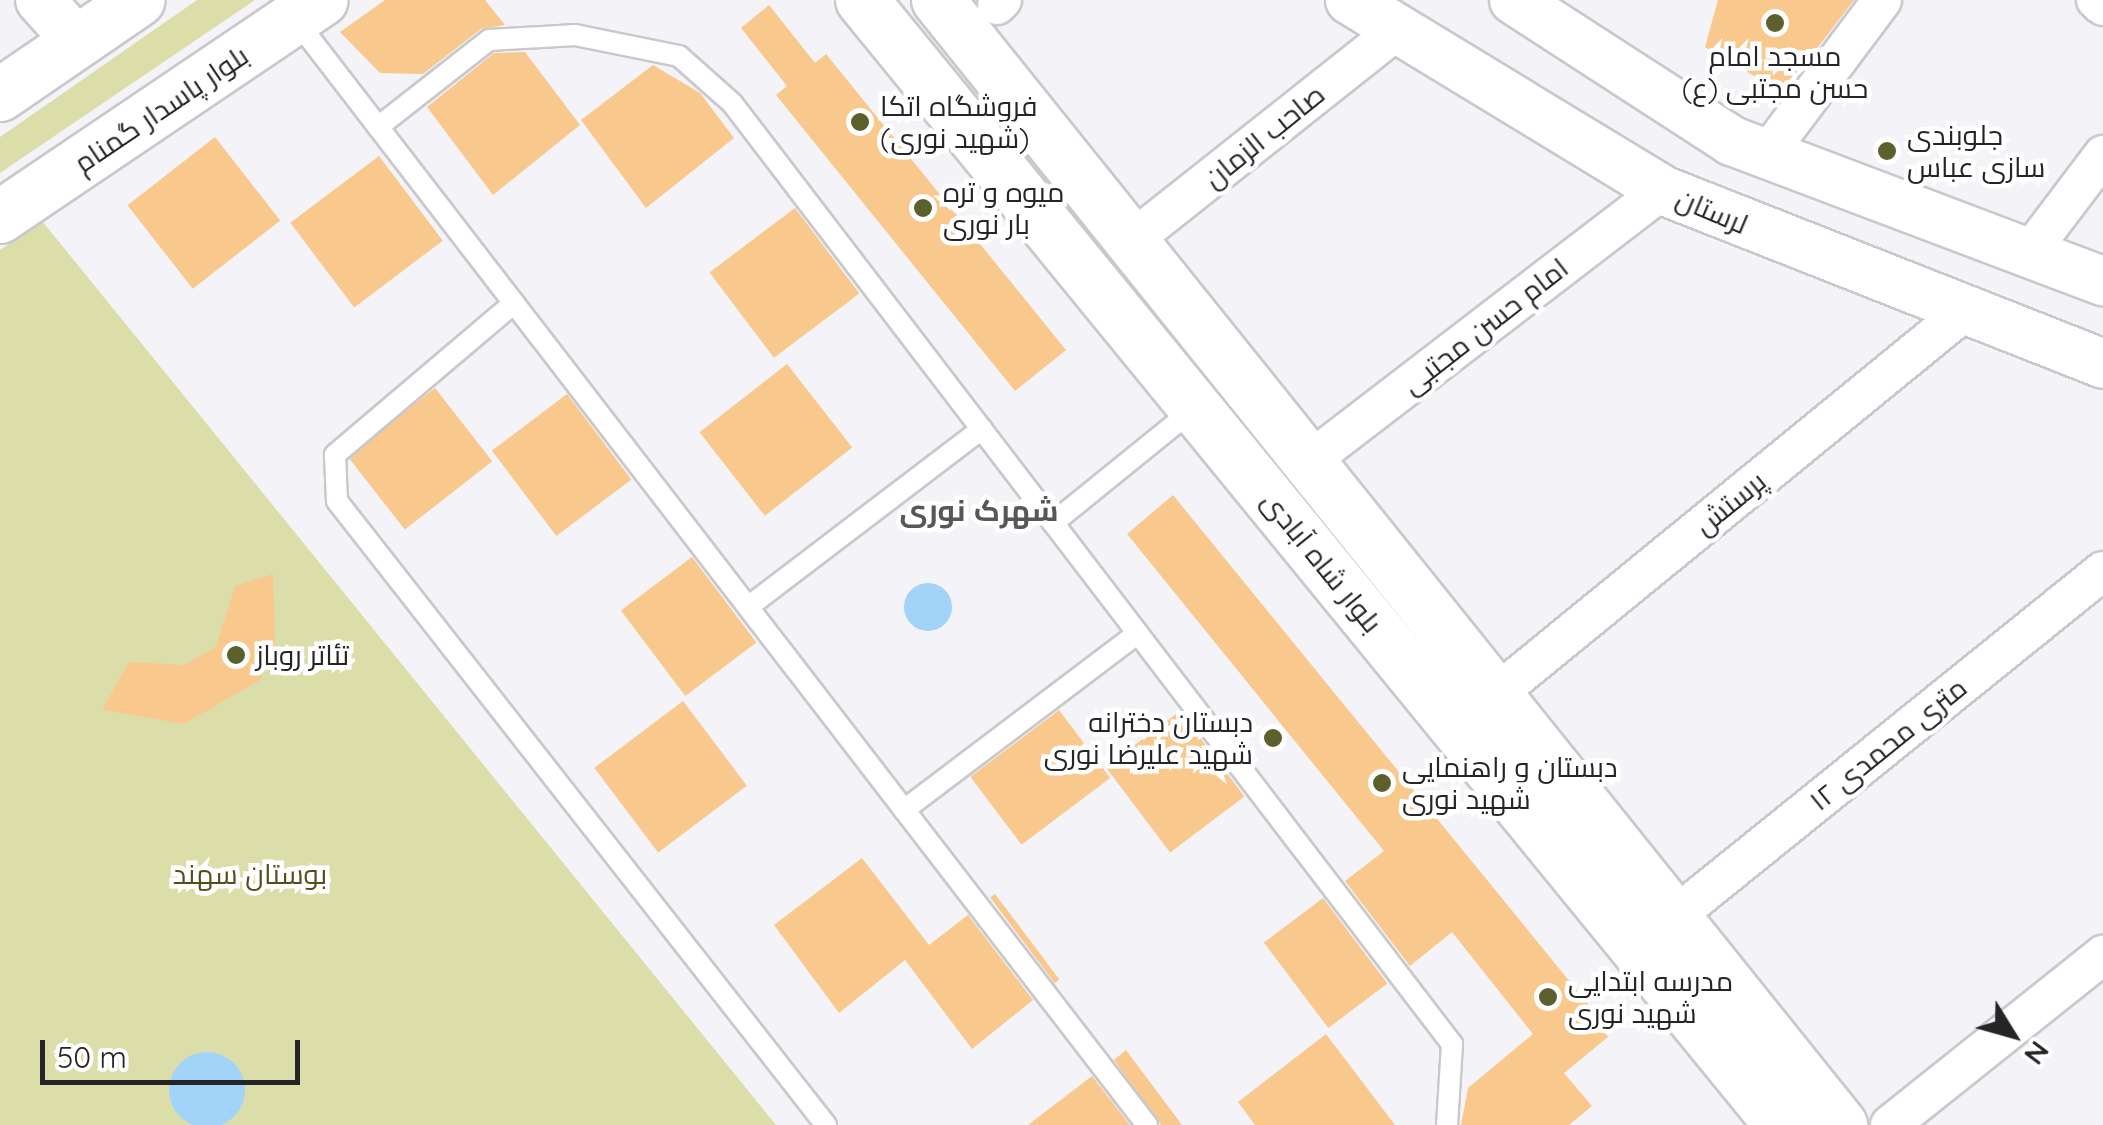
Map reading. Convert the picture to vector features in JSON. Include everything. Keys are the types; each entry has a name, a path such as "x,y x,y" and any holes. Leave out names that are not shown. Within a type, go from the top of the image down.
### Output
{"main road":[{"path":"0,95 139,0"},
{"name":"بلوار شاه آبادی","path":"862,0 1781,1125"},
{"name":"بلوار شاه آبادی","path":"938,0 1841,1125"},
{"name":"بلوار پاسدار گمنام","path":"0,217 308,10"}],"street":[{"path":"40,0 78,42"},
{"name":"لرستان","path":"1350,0 1662,190 2103,364"},
{"path":"1514,0 1767,154 2103,281"},
{"path":"1767,154 1882,0"},
{"path":"2096,0 2103,6"},
{"name":"صاحب الزمان","path":"1131,242 1397,30"},
{"path":"2029,253 2103,155"},
{"name":"امام حسن مجتبی","path":"1308,462 1662,190"},
{"name":"پرستش","path":"1495,696 1965,311"},
{"name":"۱۲ متری محمدی","path":"1674,917 2103,571"},
{"path":"1890,1125 2103,955"}],"lane":[{"path":"308,10 378,128 1146,1125"},
{"path":"378,128 490,40 575,35 679,56 732,103 1452,1044 1446,1125"},
{"path":"514,303 335,455 337,501 826,1125"},
{"path":"1053,523 1196,407"},
{"path":"748,607 982,429"},
{"path":"904,810 1138,633"}],"green space":[{"path":"197,0 255,0 0,173 0,137"},
{"name":"بوستان سهند","path":"42,221 776,1125 0,1125 0,250"}],"water":[{"path":"928,583 945,590 952,607 945,624 928,631 911,624 904,607 911,590"},
{"path":"207,1052 234,1063 245,1090 234,1117 207,1128 180,1117 169,1090 180,1063"}],"building":[{"path":"385,0 485,0 505,25 481,29 423,74 380,73 340,32"},
{"name":"مسجد امام حسن مجتبی (ع)","path":"1718,0 1854,0 1783,93 1705,47"},
{"path":"769,5 815,63 826,54 1066,350 1015,391 776,95 787,86 741,28"},
{"path":"525,52 580,125 493,195 427,107 494,53"},
{"path":"653,65 700,93 734,138 646,208 581,120"},
{"path":"215,137 280,221 193,289 128,205"},
{"path":"379,156 443,241 354,307 290,223"},
{"path":"795,208 859,293 774,358 710,272"},
{"path":"787,364 852,448 765,516 700,432"},
{"path":"435,388 492,461 405,530 348,456"},
{"path":"567,394 631,479 556,536 492,451"},
{"path":"1173,495 1593,1010 1608,1037 1564,1073 1592,1106 1569,1125 1461,1125 1468,1088 1533,1034 1452,932 1410,966 1345,881 1384,851 1127,534"},
{"path":"692,557 756,642 685,696 621,611"},
{"name":"تئاتر روباز","path":"273,574 275,643 260,680 184,724 102,710 129,662 184,665 216,647 235,586"},
{"path":"683,701 747,786 658,852 594,768"},
{"path":"1059,710 1110,778 1022,845 970,777"},
{"path":"1180,711 1244,796 1170,852 1106,767"},
{"path":"862,858 929,945 968,915 1033,1000 972,1049 905,960 839,1013 774,925"},
{"path":"995,894 1059,979 1055,983 990,898"},
{"path":"1323,898 1387,983 1328,1028 1264,943"},
{"path":"1326,1034 1395,1125 1255,1125 1238,1102"},
{"path":"1126,1050 1182,1125 1161,1125 1114,1060"},
{"path":"1092,1076 1130,1125 1028,1125"}],"place":[{"name":"مسجد امام حسن مجتبی (ع)","path":"1775,23"},
{"name":"فروشگاه اتکا (شهید نوری)","path":"860,122"},
{"name":"جلوبندی سازی عباس","path":"1887,151"},
{"name":"میوه و تره بار نوری","path":"923,208"},
{"name":"تئاتر روباز","path":"236,655"},
{"name":"دبستان دخترانه شهید علیرضا نوری","path":"1273,738"},
{"name":"دبستان و راهنمایی شهید نوری","path":"1382,783"},
{"name":"مدرسه ابتدایی شهید نوری","path":"1548,997"}],"district":[{"name":"شهرک نوری","path":"979,510"}]}
